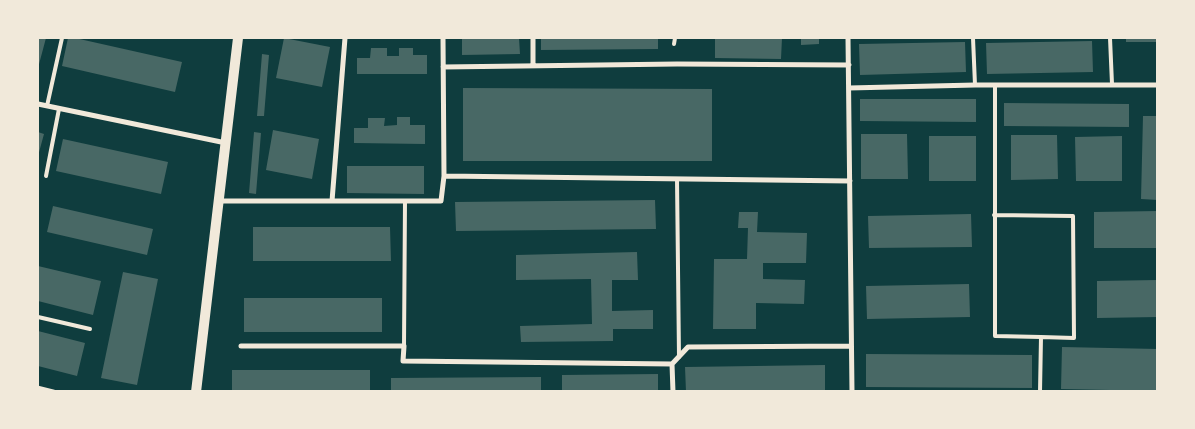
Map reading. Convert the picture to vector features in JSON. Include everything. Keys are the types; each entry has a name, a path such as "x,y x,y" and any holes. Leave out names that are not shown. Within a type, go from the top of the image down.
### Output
{"main road":[{"path":"196,392 238,38"}],"street":[{"path":"332,201 345,38"},
{"path":"219,201 441,201 444,176 443,38"},
{"path":"532,38 533,66"},
{"path":"848,38 852,392"},
{"path":"443,67 677,64 849,65"},
{"path":"849,88 975,85 1158,85"},
{"path":"38,104 226,143"},
{"path":"444,176 850,181"},
{"path":"241,346 404,346 403,361 672,364 688,348 852,346"},
{"path":"672,364 673,392"},
{"path":"38,388 54,392"}],"lane":[{"path":"47,106 62,38"},
{"path":"674,38 674,44"},
{"path":"973,38 975,85"},
{"path":"1110,38 1112,84"},
{"path":"994,215 1073,216 1074,338 995,336 994,215 995,85"},
{"path":"46,176 59,109"},
{"path":"678,179 679,357"},
{"path":"404,346 405,201"},
{"path":"38,317 90,330"},
{"path":"1040,392 1041,337"}],"building":[{"path":"38,38 46,38 38,68"},
{"path":"68,38 182,62 175,92 62,66"},
{"path":"284,38 330,47 322,87 276,78"},
{"path":"462,38 519,38 520,54 462,55"},
{"path":"541,38 658,38 658,49 541,50"},
{"path":"715,38 782,38 781,59 715,58"},
{"path":"801,38 819,38 819,44 801,45"},
{"path":"1126,38 1158,38 1158,42 1126,42"},
{"path":"1092,41 1093,72 987,74 986,43"},
{"path":"965,42 966,72 860,75 859,44"},
{"path":"371,48 387,48 387,56 399,56 399,48 413,48 413,55 427,55 427,74 357,74 357,58 370,58"},
{"path":"262,54 269,55 264,116 257,116"},
{"path":"463,88 712,89 712,161 463,161"},
{"path":"860,99 976,99 976,122 860,121"},
{"path":"1004,103 1129,104 1129,127 1004,126"},
{"path":"1143,116 1158,116 1158,200 1141,199"},
{"path":"397,117 410,117 410,125 425,125 425,144 354,143 354,128 368,128 368,118 385,118 384,126 397,125"},
{"path":"273,130 319,139 312,179 266,170"},
{"path":"38,132 44,134 38,156"},
{"path":"254,132 261,133 256,194 249,193"},
{"path":"861,134 907,134 908,179 861,179"},
{"path":"1011,135 1057,135 1058,179 1011,180"},
{"path":"929,136 976,136 976,181 929,181"},
{"path":"1122,136 1122,181 1076,181 1075,137"},
{"path":"63,139 168,162 161,194 56,171"},
{"path":"347,166 424,166 424,194 347,193"},
{"path":"655,200 656,229 456,231 455,202"},
{"path":"53,206 153,229 147,255 47,232"},
{"path":"1158,211 1158,248 1094,248 1094,212"},
{"path":"739,212 758,212 757,232 807,233 806,263 763,263 763,279 805,280 804,304 756,303 756,329 713,329 714,259 747,259 748,228 738,228"},
{"path":"971,214 972,247 869,248 868,216"},
{"path":"253,227 390,227 391,261 253,261"},
{"path":"637,252 638,280 612,280 612,311 653,310 653,329 613,329 613,341 521,342 520,326 592,324 591,279 516,280 516,255"},
{"path":"38,266 101,281 93,315 38,301"},
{"path":"123,272 158,279 137,385 101,378"},
{"path":"1158,280 1158,317 1097,318 1097,281"},
{"path":"969,284 970,317 867,319 866,286"},
{"path":"244,298 382,298 382,332 244,332"},
{"path":"38,331 85,343 77,376 38,366"},
{"path":"1062,347 1158,349 1158,391 1061,389"},
{"path":"866,354 1032,355 1032,388 866,387"},
{"path":"825,365 825,392 686,392 685,367"},
{"path":"232,370 370,370 370,392 232,392"},
{"path":"658,374 658,392 562,392 562,375"},
{"path":"541,377 541,392 391,392 391,378"}]}
